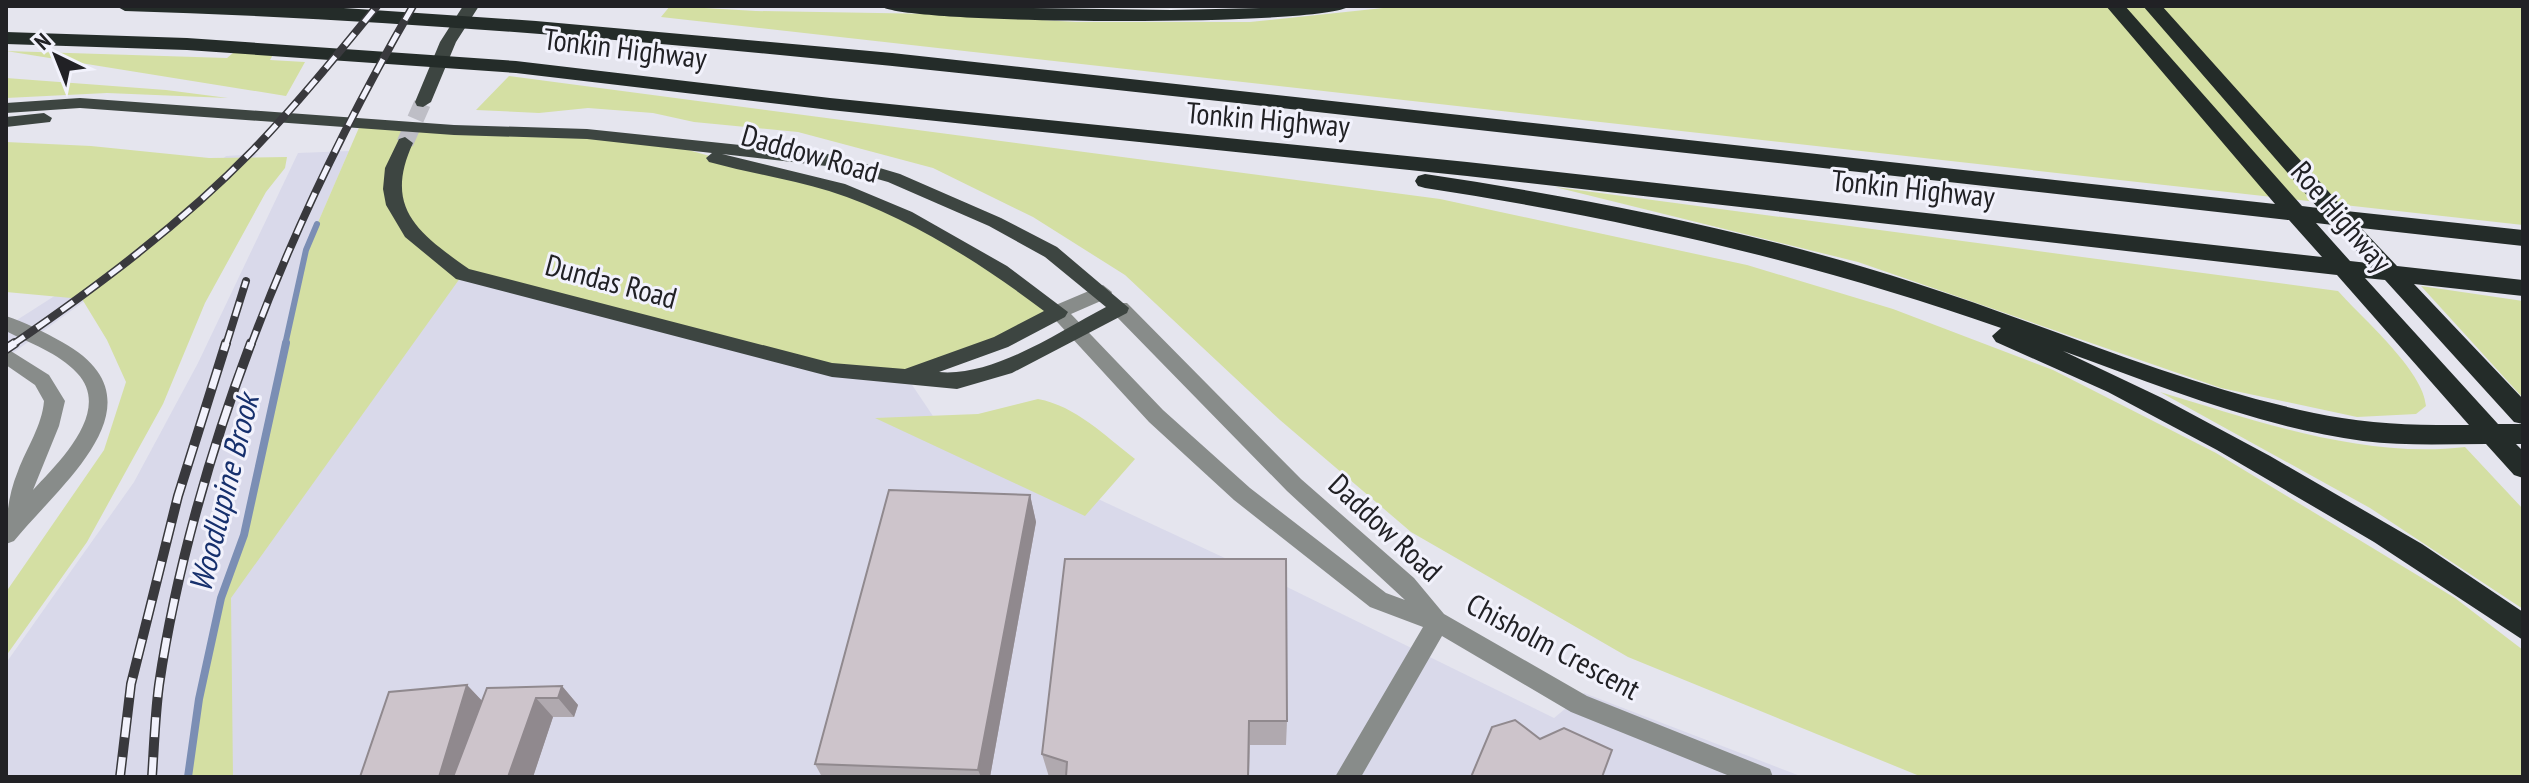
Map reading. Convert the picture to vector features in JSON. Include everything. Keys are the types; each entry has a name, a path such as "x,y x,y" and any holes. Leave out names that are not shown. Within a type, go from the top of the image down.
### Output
{"highway":[{"name":"Tonkin Highway","path":"125,6 306,11 536,27 892,59 2523,238"},
{"path":"890,6 1061,15 1178,17 1340,6"},
{"path":"1178,17 1238,6"},
{"name":"Roe Highway","path":"2115,6 2394,326 2523,468"},
{"name":"Roe Highway","path":"2152,6 2297,172 2523,415"},
{"name":"Tonkin Highway","path":"6,38 277,49 516,67 1106,135 1482,171 2523,288"},
{"path":"1106,135 1554,199 1750,244 1873,277 2260,410 2341,428 2441,437 2523,434"},
{"path":"1750,244 1880,288 1997,333 2123,390 2214,436 2357,519 2523,628"}],"main road":[{"path":"423,102 448,42 471,6"},
{"name":"Daddow Road","path":"6,108 80,103 454,130 587,134 666,140 836,161 894,178 995,222 1051,252 1120,308"},
{"name":"Daddow Road","path":"6,122 76,113 160,109"},
{"name":"Daddow Road","path":"666,140 729,162 807,179 878,204 969,251 1058,312"},
{"name":"Dundas Road","path":"405,143 392,173 394,209 418,242 463,274 832,370 957,381 1005,368 1120,308"},
{"name":"Dundas Road","path":"907,375 1001,342 1058,312"}],"street":[{"name":"Dundas Road","path":"1058,312 1103,292"},
{"name":"Daddow Road","path":"1120,308 1294,485 1406,585 1438,622"},
{"name":"Daddow Road","path":"1058,312 1156,416 1242,494 1378,600 1438,622"},
{"path":"6,323 86,368 99,391 101,406 96,422 72,459 9,530"},
{"path":"6,355 39,374 47,382 55,401 49,432 30,466 9,530"},
{"name":"Chisholm Crescent","path":"1347,777 1438,622 1579,704 1761,777"}],"shaded area":[{"path":"349,151 306,250 244,535 473,259 898,364 939,425 1285,586 1554,718 1584,693 1803,777 6,777 6,663 134,482 198,363 298,153"},
{"path":"258,154 148,255 6,358 6,327 103,265 226,156"}],"green space":[{"path":"670,6 756,11 935,14 1076,22 1250,22 1402,6 2523,6 2523,225 661,17"},
{"path":"6,51 227,58 233,53 274,53 270,60 305,62 286,96"},
{"path":"509,76 1440,199 1747,265 1893,309 2053,370 2216,453 2455,598 2523,650 2523,777 1922,777 1628,657 1411,532 1280,420 1125,275 1033,217 933,168 798,132 694,122 653,113 588,108 539,113 476,110"},
{"path":"6,78 166,90 228,98 107,93 6,98"},
{"path":"361,123 666,140 692,151 878,204 969,251 1058,312 907,375 832,370 463,274 231,598 233,777 188,777 199,699 221,598 244,535 306,250"},
{"path":"6,142 91,146 209,158 287,157 285,168 266,192 205,303 163,404 87,542 6,656 6,592 104,450 126,382 107,340 82,299 6,292"},
{"path":"1555,187 2338,291 2404,361 2423,392 2426,406 2416,414 2357,417 2221,388 1858,262"},
{"path":"2421,286 2523,301 2523,398"},
{"path":"2160,392 2272,425 2349,443 2388,448 2465,447 2523,509 2523,609 2370,508"},
{"path":"1038,399 1077,415 1135,459 1085,516 875,418 978,414"}],"building":[{"path":"889,490 1030,495 978,770 815,764"},
{"path":"1065,559 1286,559 1287,721 1249,721 1248,777 1066,777 1067,762 1042,754"},
{"path":"467,685 439,777 360,777 389,692"},
{"path":"562,686 558,698 536,698 508,777 453,777 487,688"},
{"path":"1515,720 1540,739 1564,728 1612,750 1602,777 1471,777 1492,727"}],"waterway":[{"name":"Woodlupine Brook","path":"285,345 306,250 317,224"},
{"name":"Woodlupine Brook","path":"188,777 199,699 221,598 244,535 286,343"}],"tunnel":[{"path":"405,143 423,102"}],"railway":[{"path":"12,345 138,253 226,177 286,115 377,6"},
{"path":"251,345 325,172 413,6"},
{"path":"226,345 246,281"},
{"path":"120,777 131,684 178,496 226,343"},
{"path":"152,777 159,685 174,600 209,468 251,343"},
{"path":"6,349 12,345"}]}
